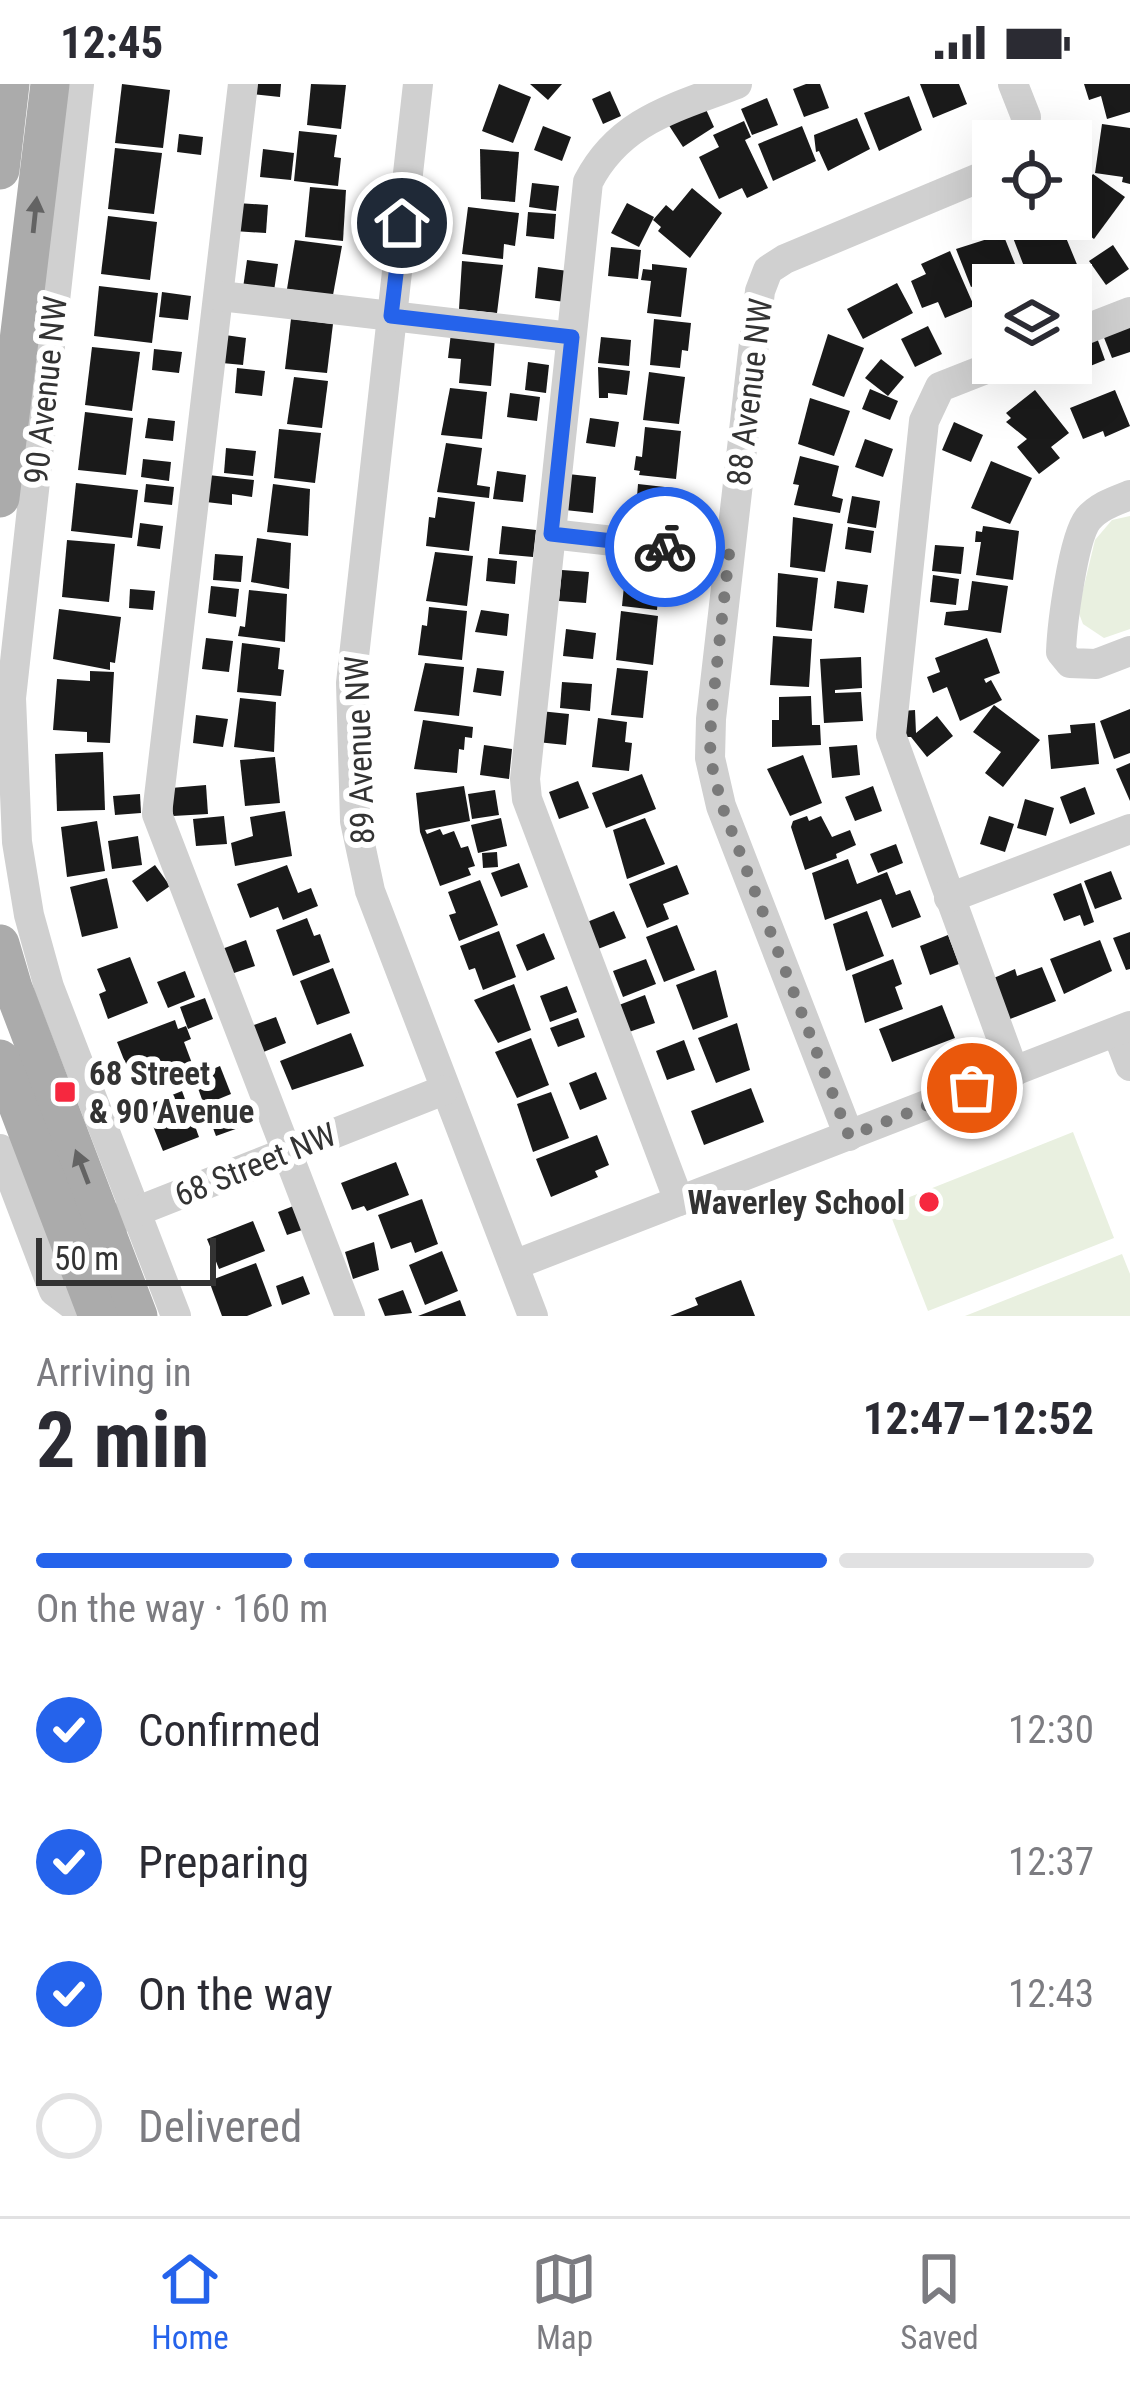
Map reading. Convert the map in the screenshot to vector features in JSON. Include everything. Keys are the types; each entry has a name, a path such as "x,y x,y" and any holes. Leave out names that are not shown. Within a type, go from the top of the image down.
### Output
{"main road":[{"path":"0,170 10,84"},
{"name":"90 Avenue NW","path":"0,498 50,84"},
{"name":"90 Avenue NW","path":"0,944 13,988 120,1218 138,1316"},
{"path":"0,1059 95,1315"}],"street":[{"name":"90 Avenue NW","path":"79,84 11,698 11,767 28,915 49,987 120,1218 176,1316"},
{"path":"243,84 157,814 350,1316"},
{"name":"89 Avenue NW","path":"418,84 351,683 355,821 370,891 533,1316"},
{"path":"679,1202 527,799 525,779 588,182 603,153 650,118 736,84"},
{"path":"1013,84 1026,120"},
{"name":"88 Avenue NW","path":"849,1136 722,806 710,758 760,291 768,270 785,259 972,181"},
{"path":"220,296 572,337"},
{"path":"1092,327 1130,312"},
{"path":"972,374 940,387 923,421 891,715 896,755 1014,1072"},
{"path":"1130,495 1103,506 1083,525 1061,652 1070,664 1082,665 1130,651"},
{"path":"551,534 729,554"},
{"path":"949,898 1130,829"},
{"path":"514,1265 1123,1029 1130,1066"},
{"name":"68 Street NW","path":"67,1238 444,1090"},
{"path":"0,1149 54,1291 95,1315"}],"green space":[{"path":"1130,516 1130,629 1104,638 1083,624 1078,611 1095,540 1112,520"},
{"path":"1073,1132 1114,1238 928,1311 887,1206"},
{"path":"1122,1254 1130,1274 1130,1316 965,1316"}],"building":[{"path":"122,84 170,90 163,148 115,143"},
{"path":"253,84 281,84 280,97 252,94"},
{"path":"311,84 346,85 341,129 307,125"},
{"path":"499,84 531,97 513,143 482,131"},
{"path":"530,84 562,84 548,100"},
{"path":"820,84 829,108 804,117 793,89"},
{"path":"920,84 959,84 967,104 933,118"},
{"path":"1084,84 1130,84 1130,112 1107,119 1101,96 1089,100"},
{"path":"610,91 621,116 603,124 592,99"},
{"path":"909,96 922,130 879,151 864,113"},
{"path":"767,98 778,125 752,135 741,109"},
{"path":"704,105 714,127 683,147 668,124"},
{"path":"857,118 870,149 828,171 816,152 814,135"},
{"path":"744,121 751,137 745,140 768,188 747,198 742,188 719,199 699,157 719,147 713,135"},
{"path":"1102,124 1130,128 1130,184 1122,182 1123,177 1095,173"},
{"path":"543,126 571,137 562,161 534,150"},
{"path":"802,126 816,161 773,181 758,144"},
{"path":"299,131 337,135 338,186 294,181"},
{"path":"179,134 203,137 201,155 177,152"},
{"path":"115,148 162,153 154,214 108,209"},
{"path":"263,149 294,153 291,180 260,177"},
{"path":"480,149 519,152 515,202 481,199"},
{"path":"1092,175 1125,197 1094,239 1092,238"},
{"path":"532,183 559,186 556,211 529,207"},
{"path":"310,187 346,190 343,241 305,237"},
{"path":"692,188 722,213 690,258 658,231 661,227 653,220 666,205 673,211"},
{"path":"237,203 268,205 266,233 234,231"},
{"path":"627,203 654,217 639,247 611,233"},
{"path":"468,207 519,213 515,246 504,244 503,259 462,254"},
{"path":"528,212 556,214 554,239 526,236"},
{"path":"108,216 157,222 150,280 101,274"},
{"path":"295,240 342,246 333,295 287,289"},
{"path":"984,240 1005,240 1015,264 972,264 971,287 956,249"},
{"path":"1014,240 1067,240 1077,264 1040,264 1023,264"},
{"path":"1113,245 1129,269 1106,285 1089,261"},
{"path":"611,247 641,250 638,279 608,276"},
{"path":"950,251 972,307 945,318 938,302 922,308 911,281 926,274 921,264"},
{"path":"247,260 278,264 274,291 243,288"},
{"path":"462,261 503,265 497,313 459,309"},
{"path":"652,264 687,268 681,317 647,313 651,281 641,280 643,269 652,270"},
{"path":"538,267 568,271 565,302 535,298"},
{"path":"897,283 913,313 863,339 847,309"},
{"path":"99,286 158,293 152,343 94,336"},
{"path":"162,292 191,296 188,320 159,317"},
{"path":"291,319 333,324 327,373 285,369"},
{"path":"654,319 691,323 688,351 682,350 680,368 650,365"},
{"path":"1130,319 1130,352 1112,358 1101,330"},
{"path":"928,326 942,354 915,367 901,339"},
{"path":"451,333 495,338 491,386 459,383 461,359 448,358"},
{"path":"828,334 864,348 844,397 812,385"},
{"path":"225,335 246,338 243,365 222,363"},
{"path":"1096,335 1105,360 1092,365 1092,336"},
{"path":"601,337 631,340 629,366 598,363"},
{"path":"92,347 140,352 132,411 85,405"},
{"path":"154,349 182,352 179,373 152,370"},
{"path":"881,359 904,377 888,396 865,378"},
{"path":"528,362 549,365 546,393 525,390"},
{"path":"598,367 630,371 627,395 608,393 608,398 599,398"},
{"path":"237,368 265,371 262,396 235,393"},
{"path":"649,372 685,377 679,424 643,420"},
{"path":"294,377 328,381 322,428 287,424"},
{"path":"450,388 487,392 482,439 441,435"},
{"path":"870,389 898,401 890,420 862,409"},
{"path":"1035,390 1069,433 1051,447 1060,458 1039,474 1017,447 1027,439 1006,422 1011,418 1006,413"},
{"path":"1115,390 1130,426 1105,437 1103,431 1083,439 1070,408"},
{"path":"510,393 540,397 537,421 507,417"},
{"path":"810,398 850,411 834,456 798,444"},
{"path":"85,412 133,418 126,475 78,470"},
{"path":"148,418 175,421 173,441 145,438"},
{"path":"590,418 619,422 615,447 586,443"},
{"path":"954,422 983,435 971,462 942,450"},
{"path":"645,427 681,431 676,479 639,475 634,470 636,456 642,457"},
{"path":"279,429 321,433 315,483 274,478"},
{"path":"865,439 893,449 883,477 855,467"},
{"path":"446,443 482,448 477,485 490,487 489,498 437,492"},
{"path":"226,448 256,451 253,476 224,473"},
{"path":"800,456 839,466 832,496 843,499 840,513 794,505"},
{"path":"143,459 171,462 169,481 141,477"},
{"path":"991,461 1032,478 1010,524 971,508"},
{"path":"497,471 526,475 523,502 493,499"},
{"path":"568,474 596,477 593,513 565,510"},
{"path":"208,475 254,480 252,497 232,494 232,505 206,502"},
{"path":"76,483 138,490 132,538 71,531"},
{"path":"146,484 174,487 172,505 144,502"},
{"path":"273,484 310,489 308,536 267,532"},
{"path":"638,484 674,488 670,537 634,533"},
{"path":"852,496 880,501 876,528 847,523"},
{"path":"438,497 475,502 469,551 426,546 429,517 435,518"},
{"path":"793,517 833,524 825,572 790,567"},
{"path":"140,523 163,526 160,549 137,546"},
{"path":"502,526 536,530 533,557 499,554"},
{"path":"983,526 1019,531 1013,580 976,575 981,542 975,542 976,531 982,532"},
{"path":"848,527 874,531 871,553 845,549"},
{"path":"257,538 291,543 289,589 251,582"},
{"path":"67,540 115,544 109,602 62,597"},
{"path":"935,545 964,547 961,574 932,571"},
{"path":"435,552 473,556 467,606 426,601"},
{"path":"215,554 243,556 241,582 213,580"},
{"path":"627,556 661,560 657,610 622,606"},
{"path":"488,558 517,561 515,584 486,581"},
{"path":"562,570 589,572 586,603 559,601"},
{"path":"778,573 818,578 812,631 776,627"},
{"path":"933,575 959,579 956,605 930,602"},
{"path":"837,581 868,585 864,613 834,608"},
{"path":"972,581 1008,586 1001,633 944,625 946,612 968,610"},
{"path":"211,586 239,589 236,617 208,613"},
{"path":"130,589 155,591 153,610 129,608"},
{"path":"249,590 287,594 285,642 238,636 240,626 245,627"},
{"path":"429,607 467,611 462,660 418,655"},
{"path":"59,609 121,617 110,670 53,659"},
{"path":"481,610 509,614 507,636 475,632"},
{"path":"621,611 658,616 653,665 616,660"},
{"path":"566,629 596,633 593,659 563,656"},
{"path":"773,636 812,639 809,687 770,685"},
{"path":"206,638 233,641 229,672 202,669"},
{"path":"987,638 1000,673 984,679 986,683 991,680 1002,700 960,721 947,687 933,693 927,677 940,672 935,658"},
{"path":"242,643 280,648 281,696 237,692"},
{"path":"861,657 862,688 835,693 861,692 863,721 824,723 820,659"},
{"path":"425,663 464,667 459,716 414,711"},
{"path":"477,668 504,671 501,696 473,692"},
{"path":"617,668 648,671 643,718 611,715"},
{"path":"90,671 114,672 110,743 87,742 87,732 53,730 57,679 90,681"},
{"path":"562,682 592,684 590,711 560,708"},
{"path":"811,696 812,725 820,725 821,745 772,747 772,720 779,720 779,697"},
{"path":"240,698 276,702 274,752 234,747"},
{"path":"994,705 1040,740 1003,787 985,773 1001,752 973,732"},
{"path":"1130,709 1130,753 1114,759 1100,721"},
{"path":"915,710 916,733 937,716 953,736 927,757 911,737 902,737 902,711"},
{"path":"540,711 569,714 566,745 537,742"},
{"path":"196,715 228,719 223,747 193,743"},
{"path":"598,718 627,722 625,742 632,743 629,771 592,767"},
{"path":"423,720 473,727 472,738 465,737 464,750 459,749 457,773 414,769"},
{"path":"1095,723 1099,764 1051,769 1048,735 1071,733 1070,725"},
{"path":"484,745 512,749 509,779 480,775"},
{"path":"857,745 860,775 832,778 829,747"},
{"path":"103,752 105,810 57,811 55,754"},
{"path":"803,755 822,803 790,816 767,769"},
{"path":"275,757 280,803 245,806 240,760"},
{"path":"1130,763 1130,801 1116,769"},
{"path":"642,774 656,809 606,828 592,793"},
{"path":"578,781 589,808 559,819 549,792"},
{"path":"206,785 208,814 173,816 171,788"},
{"path":"464,786 470,821 425,830 427,834 440,829 443,835 454,831 461,848 468,846 475,866 468,868 471,875 440,886 420,832 416,793"},
{"path":"873,786 882,811 855,821 845,797"},
{"path":"1085,787 1095,814 1070,824 1060,797"},
{"path":"495,790 499,815 472,819 468,794"},
{"path":"140,794 141,813 115,815 113,796"},
{"path":"1025,799 1054,808 1046,836 1017,828"},
{"path":"285,811 292,856 235,866 231,843 253,836 250,817"},
{"path":"224,816 227,844 196,846 193,819"},
{"path":"807,816 809,821 821,816 832,837 850,830 856,845 805,870 791,827 793,821"},
{"path":"989,816 1014,824 1005,852 980,844"},
{"path":"501,818 507,846 478,853 471,825"},
{"path":"645,818 665,864 627,879 613,830"},
{"path":"97,821 105,871 67,877 61,827"},
{"path":"138,836 142,865 112,869 108,841"},
{"path":"896,844 903,863 878,873 870,854"},
{"path":"497,852 498,867 483,868 482,853"},
{"path":"848,859 857,884 887,872 896,895 910,890 921,917 892,928 881,899 825,920 812,873"},
{"path":"519,863 528,887 501,897 491,873"},
{"path":"155,865 170,886 147,902 132,881"},
{"path":"287,865 298,893 311,888 318,906 283,920 278,907 250,918 237,884"},
{"path":"677,865 689,894 663,904 669,919 647,928 629,884"},
{"path":"1111,871 1122,899 1095,909 1084,881"},
{"path":"107,878 118,928 82,937 70,887"},
{"path":"480,880 498,925 459,941 449,915 456,913 448,892"},
{"path":"1081,883 1094,922 1084,926 1080,915 1064,921 1053,894"},
{"path":"614,911 626,938 598,949 587,922"},
{"path":"867,911 884,956 846,971 833,924"},
{"path":"307,918 314,936 320,934 330,962 293,976 276,930"},
{"path":"677,925 695,970 664,982 646,937"},
{"path":"499,931 516,977 483,990 460,946"},
{"path":"1130,932 1130,969 1126,970 1113,938"},
{"path":"544,933 555,959 527,971 516,945"},
{"path":"948,935 959,964 930,975 920,946"},
{"path":"246,940 255,966 231,974 222,949"},
{"path":"1100,940 1112,971 1064,994 1050,959"},
{"path":"130,957 148,1003 108,1019 99,994 106,991 97,969"},
{"path":"646,959 656,984 623,997 613,971"},
{"path":"893,959 902,984 895,987 903,1009 865,1023 852,975"},
{"path":"1042,967 1056,1001 1005,1021 989,980 1015,969 1017,976"},
{"path":"333,968 350,1013 317,1025 300,981"},
{"path":"716,970 728,1017 693,1030 676,985"},
{"path":"185,971 195,997 168,1008 157,982"},
{"path":"514,984 531,1030 498,1043 474,1000"},
{"path":"567,986 577,1012 550,1022 540,996"},
{"path":"645,995 655,1023 629,1032 619,1005"},
{"path":"205,998 213,1019 188,1029 180,1007"},
{"path":"942,1005 955,1038 892,1062 879,1029"},
{"path":"276,1017 286,1043 261,1053 251,1026"},
{"path":"578,1018 585,1037 558,1047 550,1028"},
{"path":"175,1020 178,1029 186,1026 191,1039 184,1042 193,1066 135,1088 117,1042"},
{"path":"737,1023 750,1070 716,1083 698,1038"},
{"path":"351,1033 364,1066 292,1090 280,1061"},
{"path":"531,1038 549,1085 517,1098 495,1052"},
{"path":"684,1040 695,1070 667,1080 656,1051"},
{"path":"220,1066 231,1094 204,1105 194,1077"},
{"path":"596,1072 607,1099 580,1110 569,1083"},
{"path":"751,1088 764,1122 704,1145 691,1111"},
{"path":"182,1091 199,1137 163,1151 145,1106"},
{"path":"551,1092 569,1138 533,1152 517,1104"},
{"path":"234,1099 244,1126 216,1136 206,1109"},
{"path":"597,1135 609,1165 595,1171 598,1177 551,1197 536,1159"},
{"path":"396,1162 409,1195 367,1211 364,1206 352,1210 341,1183"},
{"path":"422,1199 438,1244 415,1253 411,1242 391,1249 378,1215"},
{"path":"296,1205 305,1229 287,1235 278,1212"},
{"path":"253,1221 265,1251 219,1269 207,1239"},
{"path":"374,1242 379,1270 353,1279 345,1252"},
{"path":"442,1251 458,1291 425,1305 409,1265"},
{"path":"256,1263 272,1306 247,1316 222,1316 209,1281"},
{"path":"303,1276 310,1294 282,1305 276,1286"},
{"path":"741,1280 755,1316 670,1316 698,1305 695,1298"},
{"path":"403,1290 412,1313 385,1316 378,1299"},
{"path":"460,1300 466,1316 418,1316"}],"way so far":[{"path":"665,547 729,554 710,758 722,806 849,1136 972,1088"}],"place":[{"name":"68 Street & 90 Avenue","path":"65,1092"},
{"name":"Waverley School","path":"929,1202"}],"route":[{"path":"402,223 391,316 572,337 551,534 665,547"}]}
